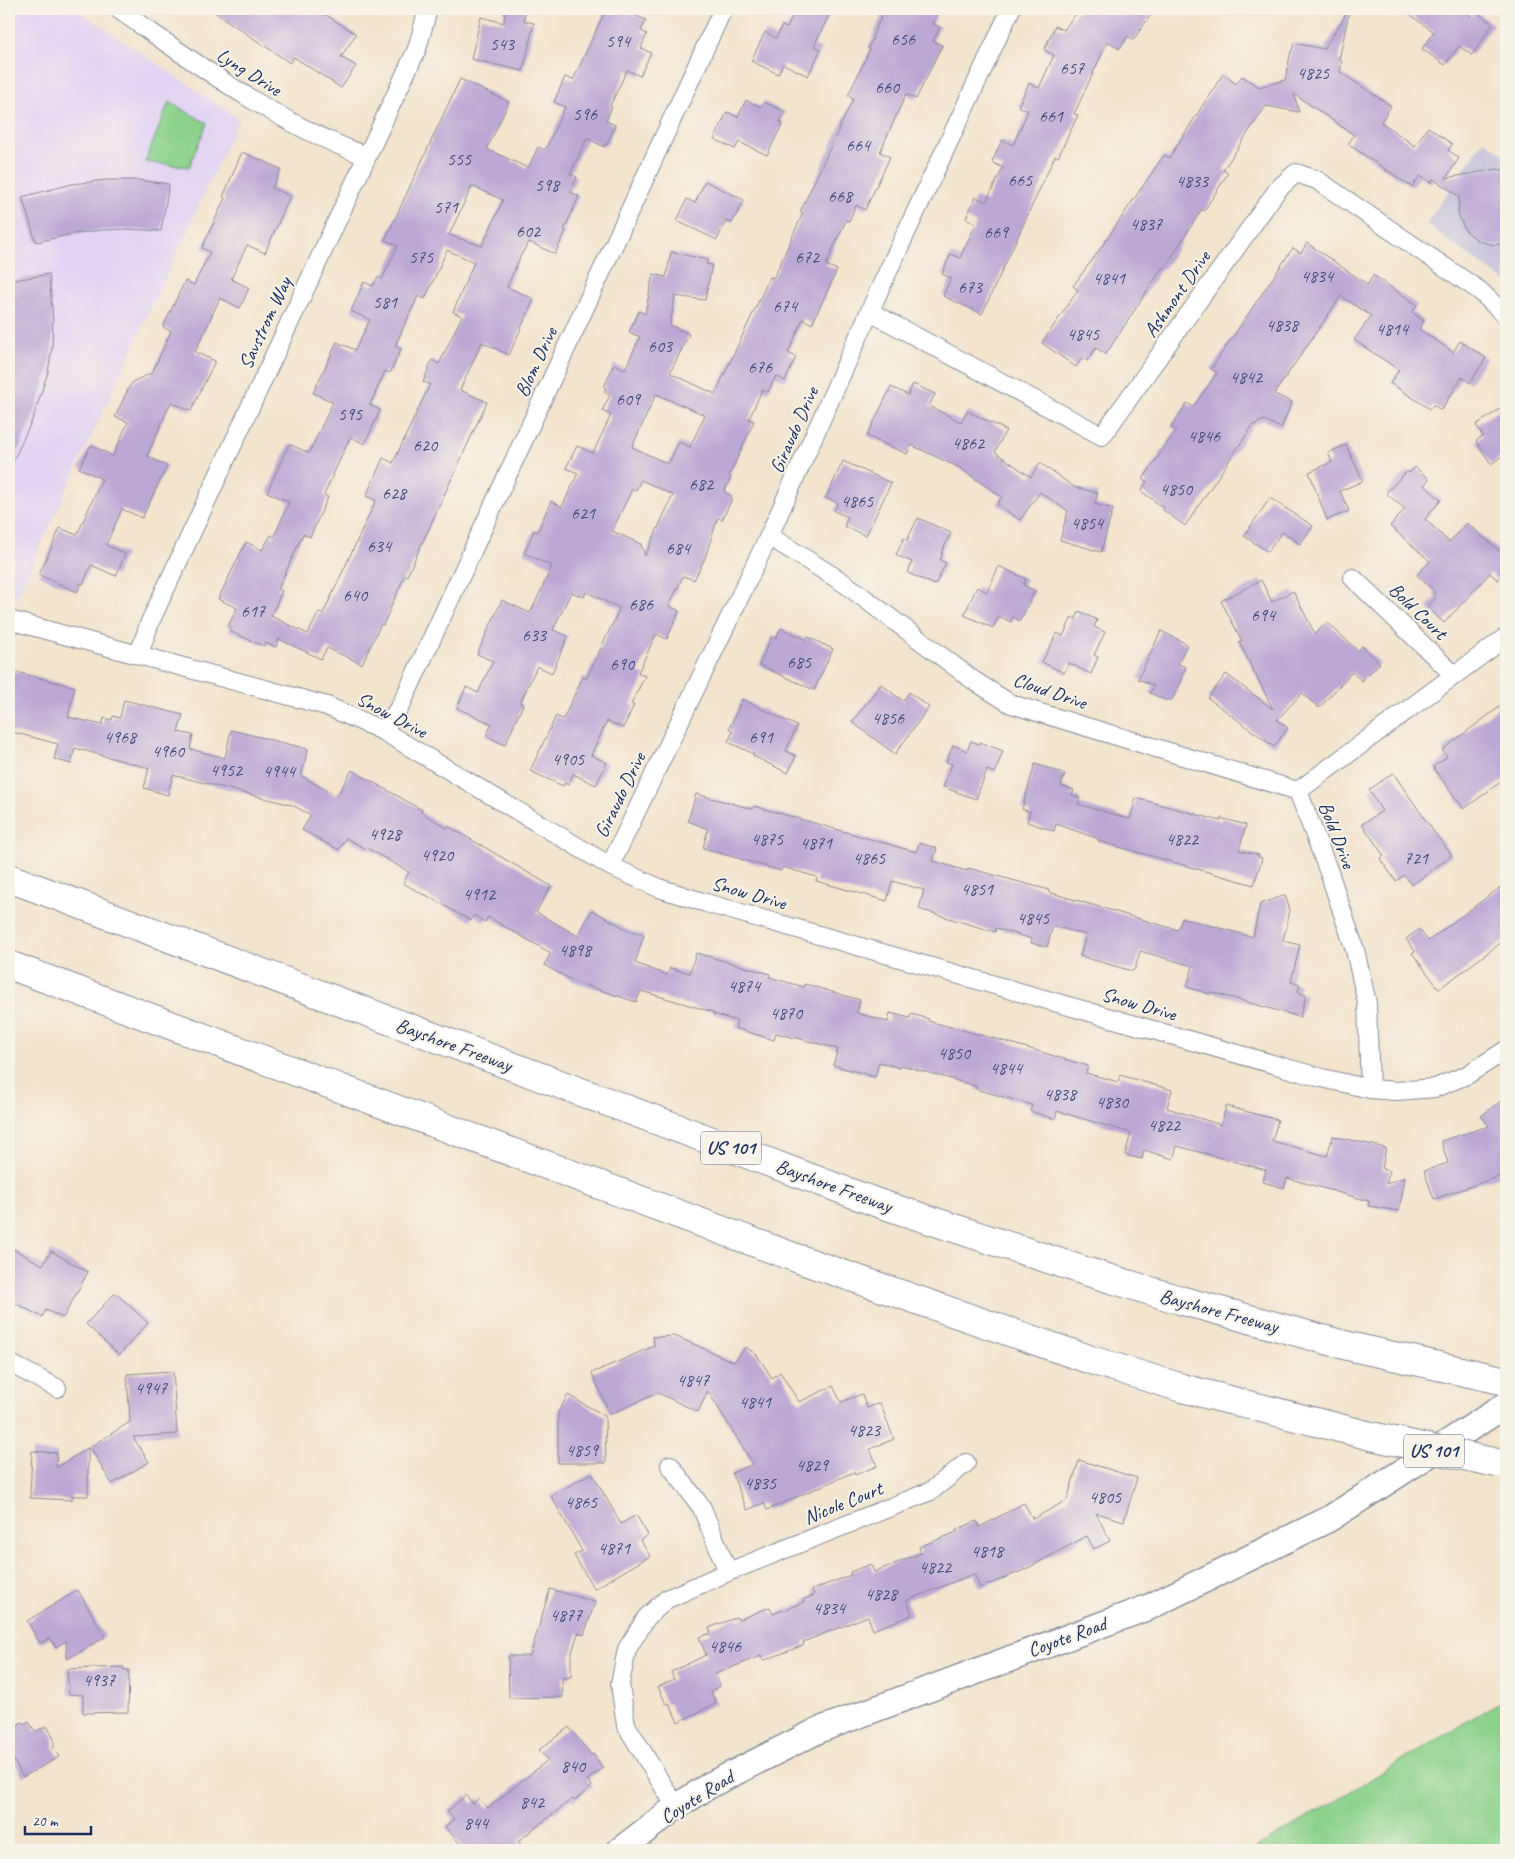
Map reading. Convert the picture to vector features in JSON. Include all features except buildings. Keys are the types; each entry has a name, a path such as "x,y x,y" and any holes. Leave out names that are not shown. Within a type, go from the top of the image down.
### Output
{"highway":[{"name":"Bayshore Freeway","path":"9,878 875,1202 1085,1272 1180,1300 1348,1346 1506,1381"},
{"name":"US 101","path":"9,965 799,1259 1050,1347 1182,1388 1371,1436 1501,1464"}],"street":[{"name":"Lyng Drive","path":"118,9 231,88 283,118 337,145 366,156"},
{"name":"Savstrom Way","path":"139,654 150,622 417,49 428,9"},
{"name":"Blom Drive","path":"383,731 401,705 723,9"},
{"name":"Giraudo Drive","path":"610,866 770,536 870,312 1011,9"},
{"name":"Ashmont Drive","path":"870,312 1102,436 1278,189 1296,173 1317,180 1472,285 1506,316"},
{"name":"Cloud Drive","path":"770,536 844,583 973,680 1011,704 1298,791"},
{"name":"Bold Court","path":"1353,578 1454,675"},
{"name":"Snow Drive","path":"9,620 327,706 383,731 610,866 659,888 706,903 1313,1076 1370,1089 1396,1091 1435,1088 1467,1075 1506,1050"},
{"name":"Bold Drive","path":"1370,1089 1367,1003 1359,968 1330,874 1298,791 1506,637"},
{"path":"9,1363 58,1388"},
{"name":"Coyote Road","path":"620,1850 676,1807 710,1785 819,1730 1157,1603 1329,1519 1506,1405"},
{"name":"Nicole Court","path":"676,1807 626,1726 620,1684 627,1649 647,1617 667,1599 728,1572 931,1491 966,1463"},
{"path":"670,1465 702,1508 728,1572"}],"shaded area":[{"path":"9,9 76,9 239,119 14,603 9,602"},
{"path":"1484,140 1506,156 1506,282 1426,224"}],"green space":[{"path":"169,102 207,123 189,167 145,162"},
{"path":"1506,1698 1506,1850 1253,1850"}]}
